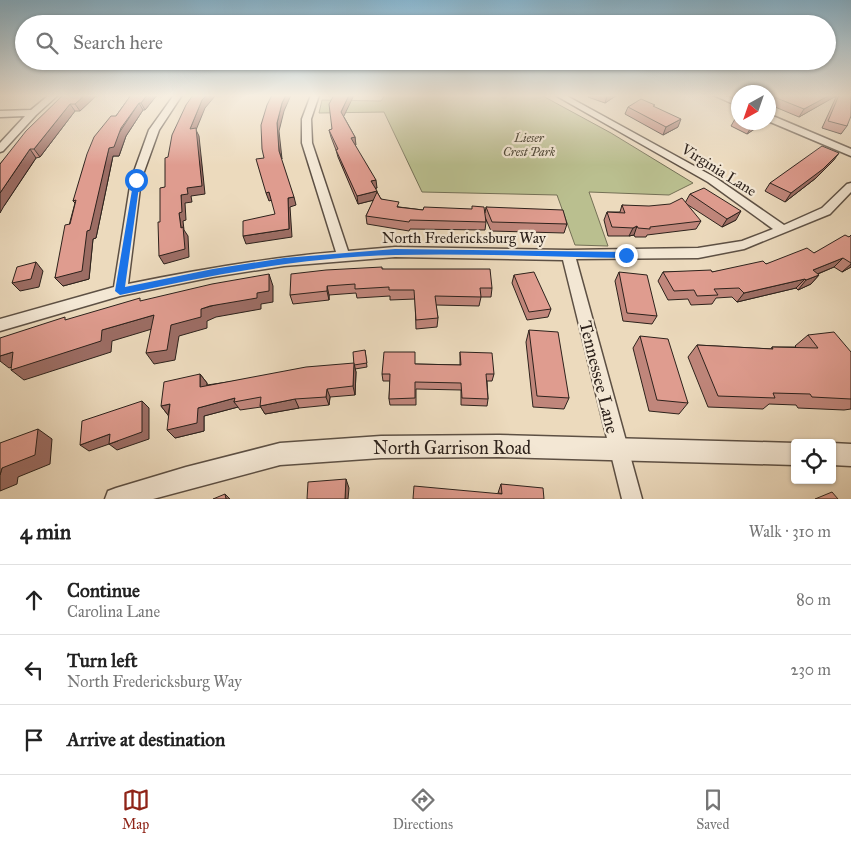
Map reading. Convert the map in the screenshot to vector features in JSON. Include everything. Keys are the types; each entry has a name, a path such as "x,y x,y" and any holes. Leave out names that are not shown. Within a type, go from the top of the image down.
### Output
{"street":[{"path":"0,149 28,118"},
{"path":"120,291 136,180 154,130 162,118"},
{"path":"306,118 304,127 307,144 343,256"},
{"name":"Virginia Lane","path":"601,118 712,180 783,230"},
{"path":"776,120 851,153"},
{"name":"North Fredericksburg Way","path":"0,325 120,291 213,272 284,261 395,252 568,255 698,253 744,245 783,230 826,211 851,186"},
{"name":"Tennessee Lane","path":"568,255 617,450 632,499"},
{"name":"North Garrison Road","path":"116,499 186,478 280,454 387,446 499,446 791,454"},
{"path":"836,454 851,455"}],"green space":[{"name":"Lieser Crest Park","path":"387,118 584,118 693,183 669,195 589,192 608,246 575,245 557,195 422,192"}],"building":[{"path":"39,118 59,118 34,149 30,149 0,193 0,164 26,131"},
{"path":"109,118 128,118 121,128 114,147 109,148 90,230 87,231 82,271 55,278 65,225 70,224 76,200 73,201 94,137"},
{"path":"180,118 194,118 190,129 196,128 202,186 187,188 188,194 181,195 182,212 179,213 181,228 183,227 185,249 159,256 160,188 165,187 165,158 168,157 172,135"},
{"path":"263,118 278,118 279,151 294,197 288,198 289,229 243,236 243,221 275,214 269,192 266,193 256,159 264,158 261,125"},
{"path":"331,118 345,118 355,137 351,138 376,180 371,181 377,191 357,196 336,150 338,149 329,130 332,129"},
{"path":"649,118 681,119 666,127"},
{"path":"829,118 850,118 847,126 828,121"},
{"path":"822,146 839,153 823,169 791,193 770,183"},
{"path":"704,188 741,211 727,219 690,194"},
{"path":"377,192 381,199 399,202 397,207 423,210 424,207 472,209 472,206 484,207 486,222 410,220 409,222 366,216"},
{"path":"682,198 701,221 650,227 650,229 638,228 637,226 633,228 612,227 607,212 625,213 622,205 649,206 670,204"},
{"path":"486,207 563,210 567,224 492,222"},
{"path":"845,235 849,237 851,235 851,263 843,258 813,270 819,275 806,280 744,293 739,288 714,289 718,295 697,296 694,290 674,291 663,272 711,270 712,272 763,261 766,264 807,248 814,253"},
{"path":"36,262 31,279 12,283 17,267"},
{"path":"382,267 382,269 490,269 492,288 480,288 481,297 435,296 438,318 416,320 414,290 389,290 389,287 355,289 355,284 327,286 327,291 290,295 291,274"},
{"path":"534,272 551,309 529,312 514,275"},
{"path":"619,272 647,275 657,316 627,313"},
{"path":"269,274 269,291 257,293 257,298 210,306 201,309 201,317 171,325 167,350 146,353 154,315 102,330 101,341 11,370 13,352 0,356 0,338 65,317 65,320 140,298 140,301 212,284"},
{"path":"529,330 558,332 569,398 537,396"},
{"path":"834,332 851,352 851,399 812,397 810,394 773,393 775,398 718,396 697,345 773,349 772,347 818,348 808,335"},
{"path":"640,336 668,339 688,403 657,400"},
{"path":"365,350 367,363 354,365 353,352"},
{"path":"384,352 415,352 415,364 461,365 460,352 492,353 494,374 486,374 488,399 462,398 461,383 415,382 415,398 389,399 390,374 382,374"},
{"path":"354,363 353,386 327,389 326,397 295,399 260,406 261,397 234,402 235,398 198,408 197,423 167,430 170,404 161,406 164,382 200,374 200,387 306,367"},
{"path":"142,401 142,432 109,444 110,434 80,445 82,421"},
{"path":"38,429 35,455 2,468 0,475 0,443"},
{"path":"346,479 345,499 307,499 308,482"},
{"path":"501,484 543,488 544,499 413,499 414,486 502,494"},
{"path":"832,492 838,499 815,499"},
{"path":"225,494 226,499 213,499"}],"route":[{"path":"136,180 120,291 213,272 284,261 395,252 626,255"}]}
